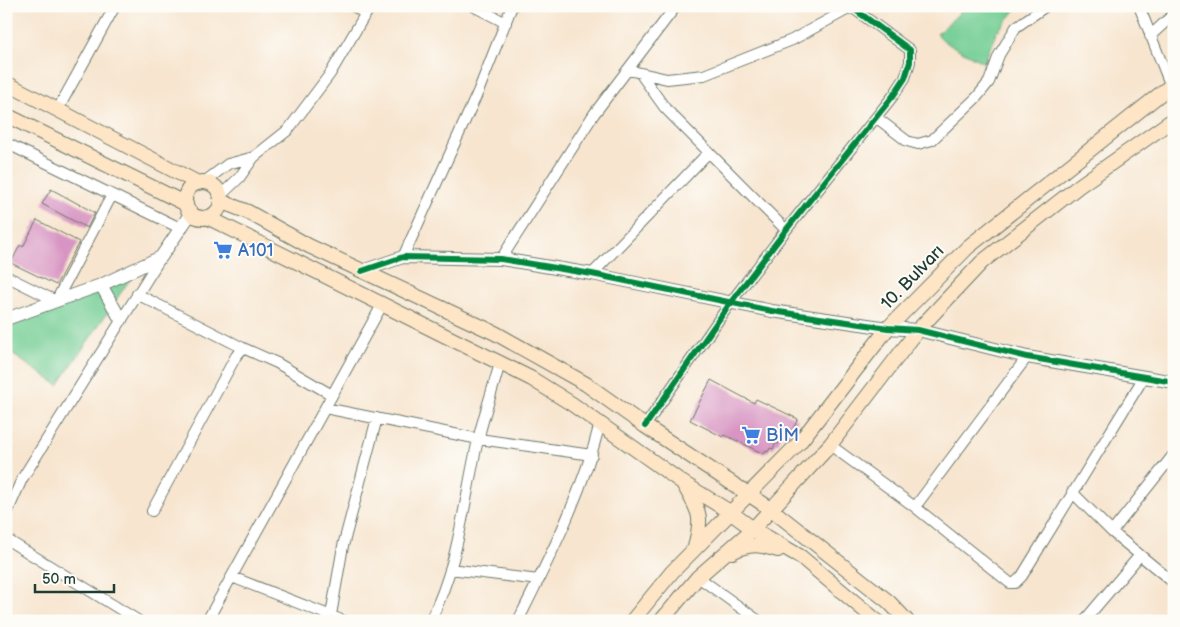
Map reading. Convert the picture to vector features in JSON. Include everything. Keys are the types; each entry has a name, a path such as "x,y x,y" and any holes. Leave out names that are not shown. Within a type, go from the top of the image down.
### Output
{"main road":[{"path":"6,83 201,182 214,186 220,198 309,246 495,333 586,384 645,426 772,509 889,602 907,621"},
{"name":"10. Bulvarı","path":"632,621 672,572 799,443 888,328 968,247 1172,88"},
{"path":"6,114 202,218 216,211 220,198"},
{"path":"661,621 698,577 753,529 830,445 918,330 982,262 1080,186 1174,119"},
{"path":"188,209 185,199 189,188 201,182"},
{"path":"207,217 532,379 600,423 753,529 801,557 876,621"},
{"path":"683,482 697,508 701,524 695,548"},
{"path":"714,562 745,546 762,545 801,557"}],"street":[{"path":"58,109 116,6"},
{"path":"220,198 239,178 254,157 288,130 330,74 368,10 353,6"},
{"path":"473,6 506,23"},
{"path":"403,257 478,92 512,6"},
{"path":"501,259 594,114 676,6"},
{"path":"877,118 907,140 918,144 932,140 977,97 989,82 999,55 1016,27 1046,6"},
{"path":"1139,6 1172,88"},
{"path":"628,70 667,79 704,75 792,40 853,7 910,50 910,62 905,78 877,118 786,230 731,302 645,426"},
{"path":"1150,36 1174,14"},
{"path":"640,73 665,108 786,230"},
{"path":"6,143 182,228"},
{"path":"592,274 709,152"},
{"path":"201,182 228,164 254,157"},
{"path":"56,301 112,195"},
{"path":"6,515 22,479 137,294 182,228 188,209"},
{"path":"6,319 101,285 161,257"},
{"path":"362,271 403,257 501,259 592,274 772,311 888,328 918,330 1027,357 1174,382"},
{"path":"6,276 56,301"},
{"path":"101,285 121,320"},
{"path":"137,294 243,348 277,363 332,395"},
{"path":"207,621 382,305"},
{"path":"152,511 236,356 243,348"},
{"path":"915,507 1027,357"},
{"path":"430,621 445,586 458,541 478,439 500,363"},
{"path":"830,445 915,507 1014,584 1022,576 1144,376"},
{"path":"325,408 478,439 592,455"},
{"path":"331,615 343,546 377,418"},
{"path":"518,621 539,580 575,499 592,455 600,423"},
{"path":"1112,532 1174,454"},
{"path":"1072,492 1112,532 1174,583"},
{"path":"6,539 139,621"},
{"path":"1084,621 1140,555"},
{"path":"450,569 539,580"},
{"path":"698,577 759,621"},
{"path":"232,578 344,621"}],"green space":[{"path":"967,6 1019,6 996,33 984,63 945,42 937,34"},
{"path":"135,272 58,385 6,350 6,324"}],"building":[{"path":"51,189 95,213 87,228 42,204"},
{"path":"37,220 79,242 56,285 11,263 20,245 23,247"},
{"path":"711,380 754,403 756,399 798,419 788,438 782,435 778,444 776,443 773,449 770,448 764,454 725,435 723,437 690,420"}],"cycle path":[{"path":"645,426 731,302 893,96 905,78 910,62 910,50 850,6"},
{"path":"362,271 403,257 501,259 592,274 772,311 888,328 918,330 1027,357 1174,382"}],"place":[{"name":"A101","path":"223,250"},
{"name":"BİM","path":"751,435"}]}
